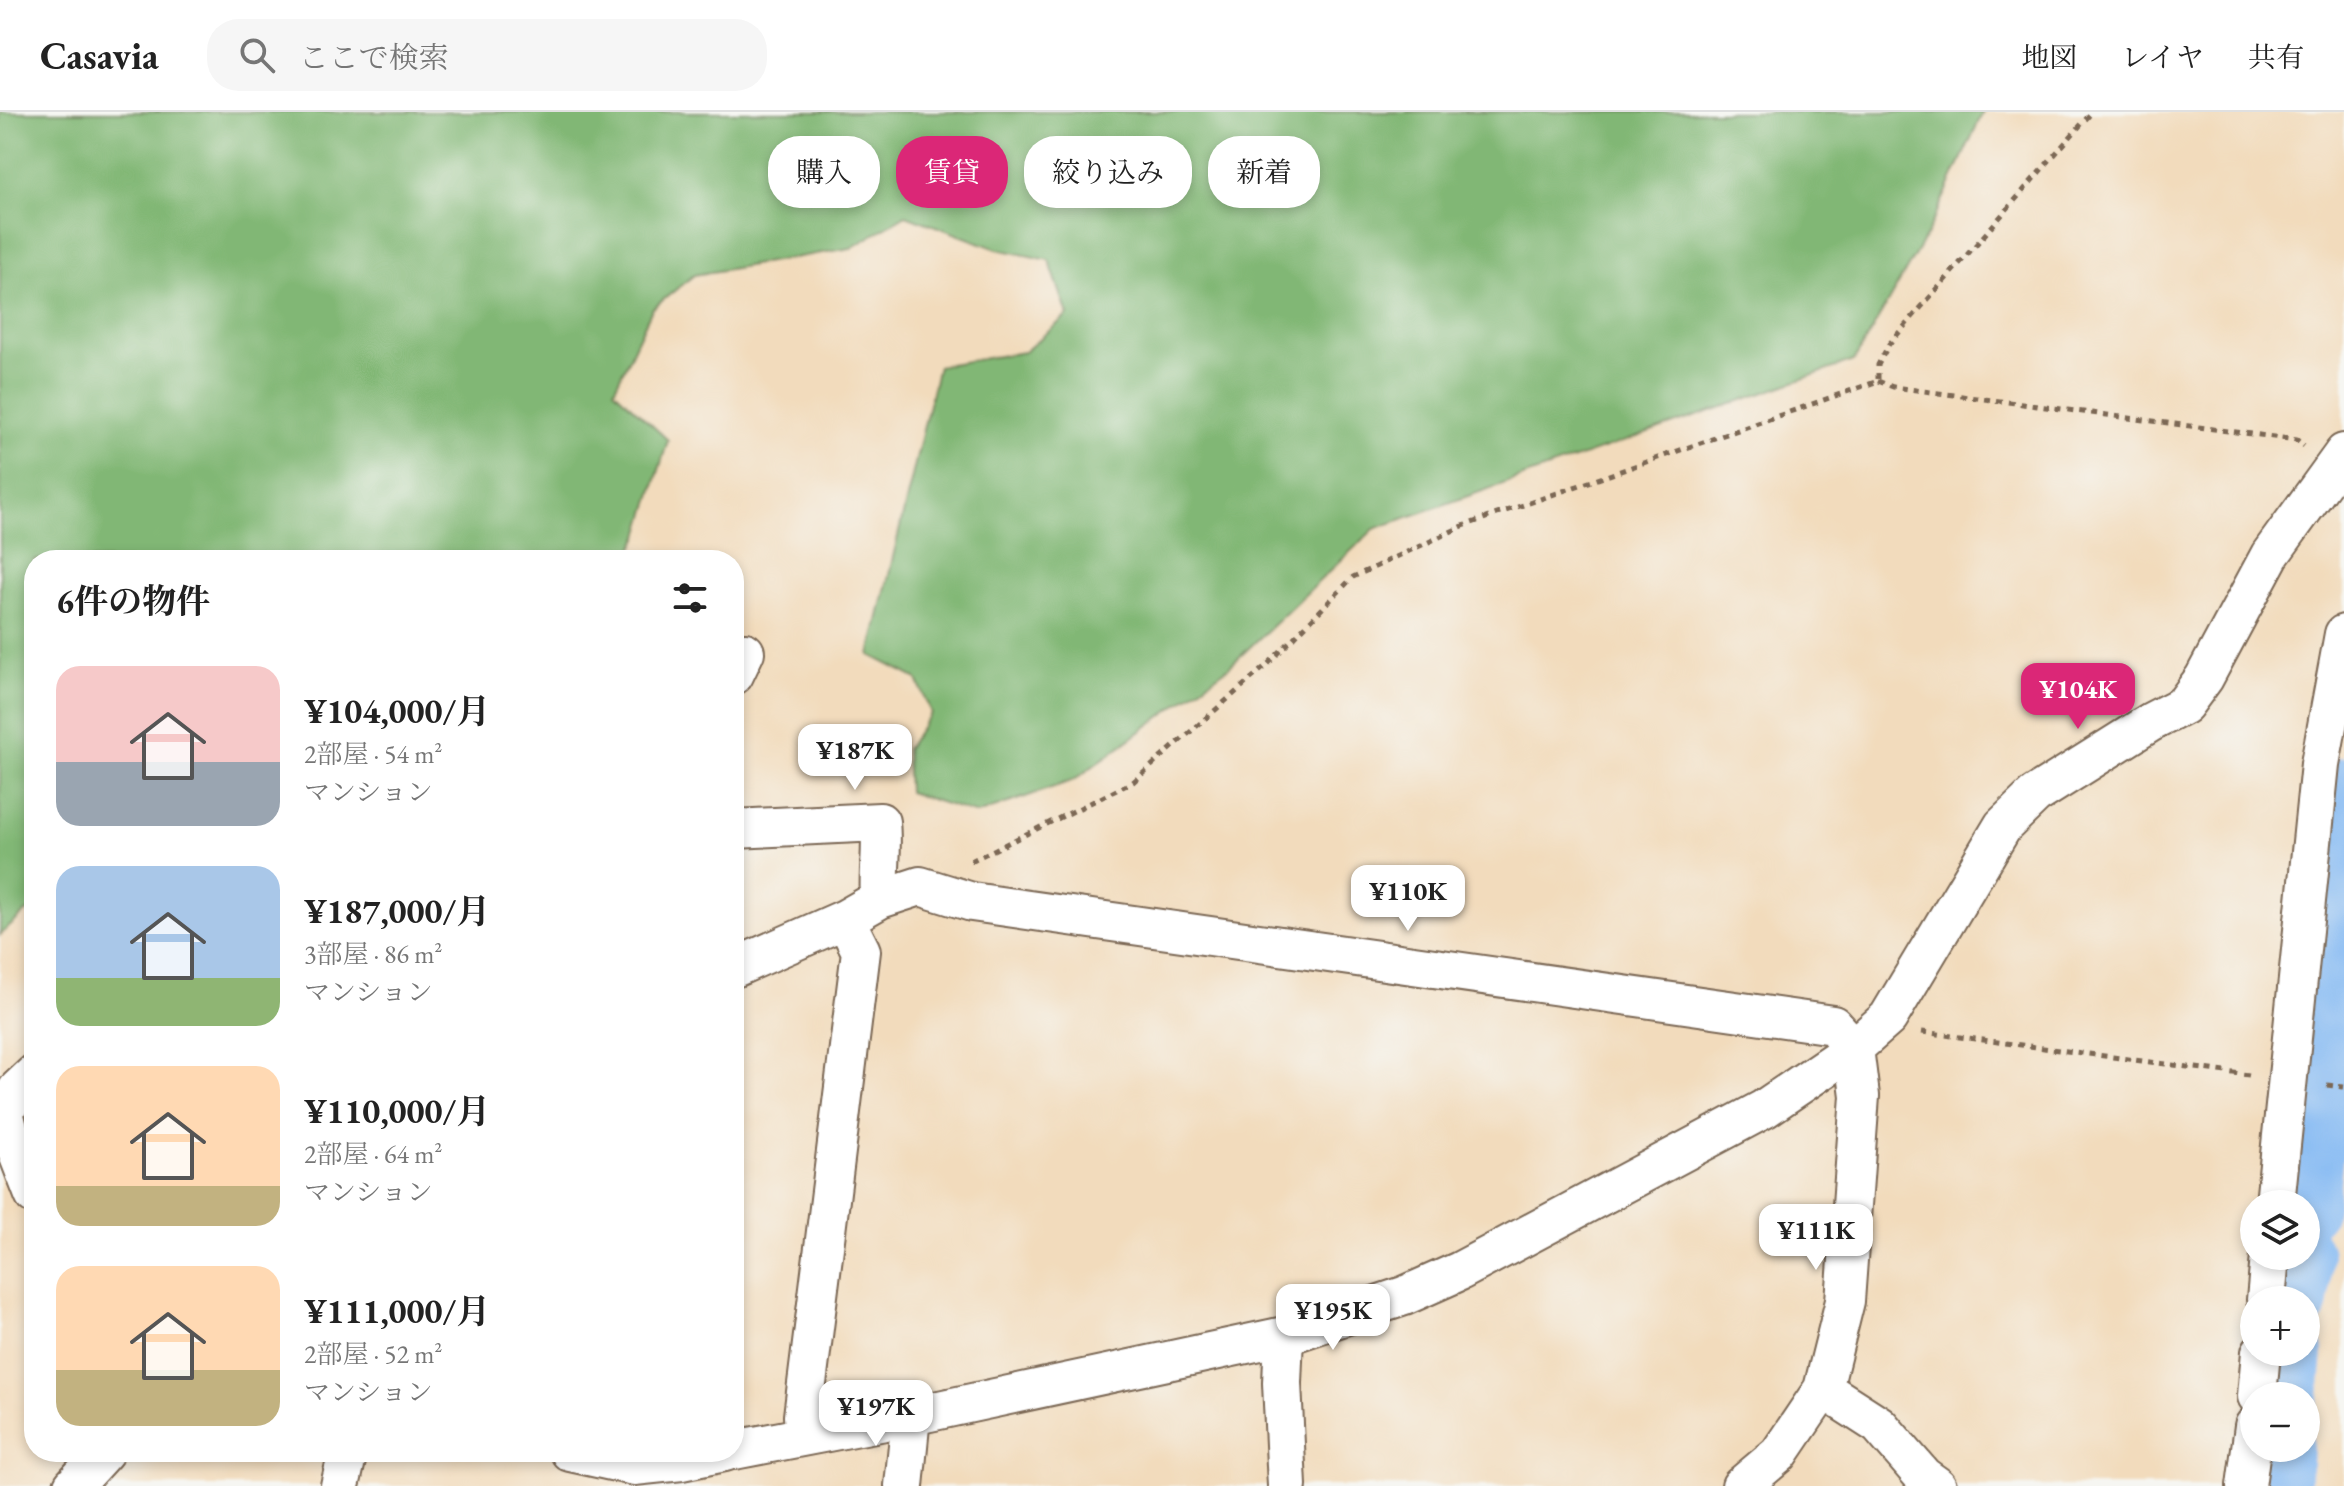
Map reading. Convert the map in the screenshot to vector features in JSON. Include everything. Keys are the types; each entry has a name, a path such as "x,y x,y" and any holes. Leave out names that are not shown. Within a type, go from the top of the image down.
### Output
{"street":[{"path":"744,1448 911,1416 1284,1336 1404,1296 1460,1271 1764,1109 1854,1048 1888,1018 2003,826 2035,795 2151,722 2184,705 2204,678 2270,555 2338,478"},
{"path":"2276,1190 2320,764 2344,634"},
{"path":"744,829 880,822 882,836 879,884 845,919 744,964"},
{"path":"879,884 920,886 972,902 1833,1025 1854,1048 1860,1096 1845,1301 1823,1389 1779,1454 1741,1486"},
{"path":"805,1436 803,1416 861,951 845,919"},
{"path":"24,1083 2,1113 24,1169"},
{"path":"1284,1336 1282,1383 1287,1486"},
{"path":"1823,1389 1879,1425 1923,1476 1937,1486"},
{"path":"904,1486 911,1416"},
{"path":"73,1486 95,1462"},
{"path":"340,1486 346,1462"},
{"path":"616,1462 634,1466 672,1462"},
{"path":"2246,1486 2249,1462"}],"path":[{"path":"1878,381 1878,365 1889,344 2092,112"},
{"path":"920,886 1133,782 1268,664 1353,577 1463,526 1878,381 1893,387 2297,440 2338,478"},
{"path":"1888,1018 1918,1032 2287,1080"}],"green space":[{"path":"0,112 1983,112 1928,232 1854,361 1374,529 1230,666 1074,780 977,814 908,792 906,749 931,713 917,679 870,655 938,366 1024,352 1068,315 1049,260 997,249 906,215 851,248 694,275 652,309 614,390 668,440 632,550 24,550 24,914 0,935"}],"waterway":[{"path":"2303,1190 2344,793"},
{"path":"2294,1286 2296,1270"},
{"path":"2284,1382 2286,1366"},
{"path":"2274,1486 2276,1462"}]}
